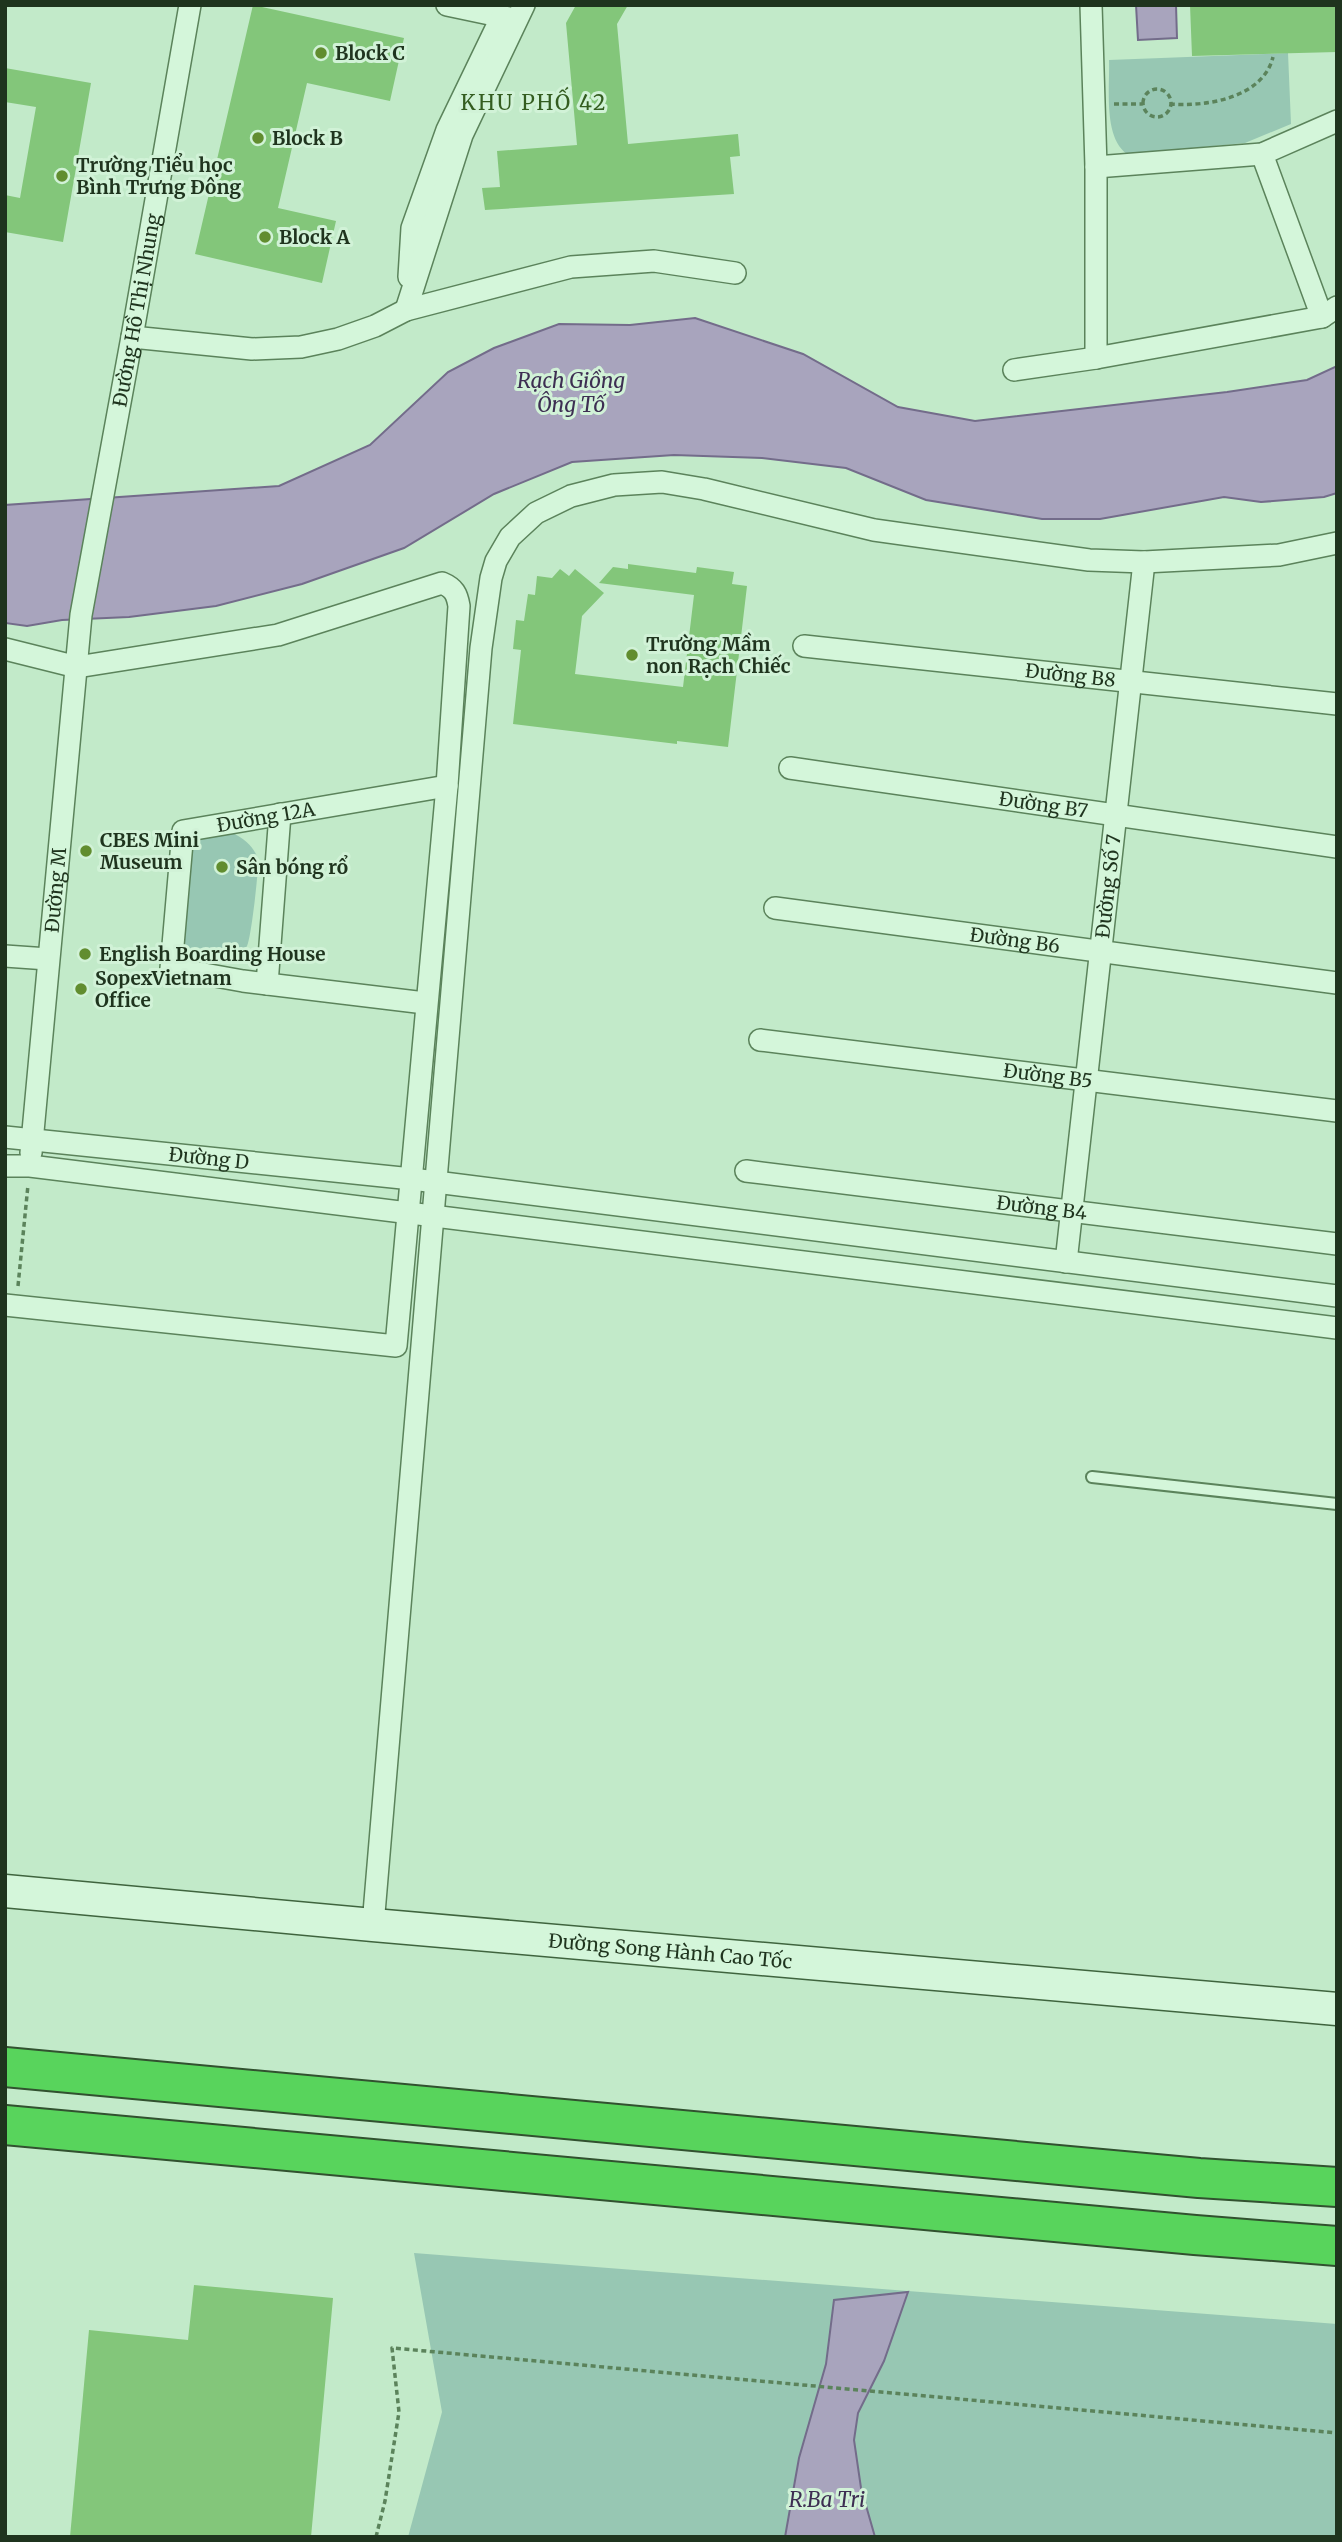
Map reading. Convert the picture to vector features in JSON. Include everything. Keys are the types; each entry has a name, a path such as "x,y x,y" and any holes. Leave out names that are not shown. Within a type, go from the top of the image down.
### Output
{"highway":[{"path":"5,2067 1199,2178 1337,2187"},
{"path":"5,2126 1337,2246"}],"main road":[{"name":"Đường Song Hành Cao Tốc","path":"5,1891 1337,2009"}],"street":[{"name":"Đường Hồ Thị Nhung","path":"81,615 190,5"},
{"path":"406,310 412,228 512,12 447,5"},
{"path":"1091,5 1096,167 1096,358"},
{"path":"1096,167 1262,154 1337,121"},
{"path":"1014,370 1096,358 1329,312 1262,154"},
{"path":"132,337 252,349 301,347 338,339 375,326 406,310 571,267 653,261 735,273"},
{"path":"373,1925 481,648 496,561 510,537 536,513 571,496 614,485 662,482 704,489 874,530 1089,560 1144,562 1279,555 1337,543"},
{"name":"Đường Số 7","path":"1066,1262 1144,562"},
{"path":"5,649 77,667 278,635 442,583 451,587 459,606 447,786 425,1003 396,1346 11,1305"},
{"name":"Đường M","path":"30,1166 81,615"},
{"name":"Đường B8","path":"804,646 1337,704"},
{"name":"Đường B7","path":"790,768 1337,847"},
{"name":"Đường 12A","path":"425,1003 267,984 171,968 183,831 447,786"},
{"path":"267,984 280,814"},
{"name":"Đường B6","path":"775,908 1337,983"},
{"path":"5,956 48,959"},
{"name":"Đường B5","path":"760,1040 1337,1111"},
{"name":"Đường D","path":"5,1137 412,1179 1337,1296"},
{"name":"Đường D","path":"5,1166 30,1166 409,1212 1337,1328"},
{"name":"Đường B4","path":"746,1171 1337,1244"}],"lane":[{"path":"1092,1477 1337,1504"}],"path":[{"path":"1170,104 1202,104 1240,93 1256,85 1265,75 1273,57"},
{"path":"1159,90 1167,94 1170,104 1165,114 1157,117 1149,114 1143,104 1146,94 1159,90"},
{"path":"1094,103 1143,104"},
{"path":"11,1305 30,1166"},
{"path":"376,2537 385,2501 399,2412 392,2348 1337,2433"}],"green space":[{"path":"1288,53 1291,124 1245,143 1127,154 1119,146 1109,111 1109,60"},
{"path":"233,833 248,844 258,860 249,941 241,954 233,959 224,962 206,961 183,945 188,848 195,839"},
{"path":"414,2253 1337,2324 1337,2537 408,2537 442,2412"}],"water":[{"path":"1136,5 1176,5 1177,38 1138,40"},
{"name":"Rạch Giồng Ông Tố","path":"695,318 803,354 898,407 975,421 1227,392 1307,380 1337,366 1337,493 1324,497 1261,502 1224,497 1100,519 1042,519 926,500 846,468 762,458 674,455 572,462 494,494 404,548 302,584 216,606 129,617 62,620 27,626 5,623 5,505 279,486 370,445 448,372 494,348 559,324 630,325"},
{"name":"R.Ba Tri","path":"908,2292 884,2361 858,2413 854,2440 861,2488 875,2537 785,2537 799,2458 826,2364 834,2300"}],"building":[{"path":"253,5 404,38 390,101 307,83 278,208 336,221 322,283 195,254"},
{"path":"576,5 628,5 617,24 628,144 738,134 740,156 730,157 734,194 485,210 482,188 500,187 497,151 577,145 566,23"},
{"path":"1190,5 1337,5 1337,52 1192,56"},
{"path":"5,68 91,83 63,242 5,232 5,195 20,198 36,107 5,102"},
{"path":"628,564 696,573 697,567 734,572 732,584 747,586 728,747 677,741 677,744 513,724 521,650 513,649 516,620 524,621 528,594 535,595 537,576 552,578 560,569 569,576 575,569 604,593 582,616 575,674 683,687 694,595 599,583 613,567 628,569"},
{"path":"194,2285 333,2298 311,2537 70,2537 89,2330 188,2340"}],"place":[{"name":"Block C","path":"321,53"},
{"name":"Block B","path":"258,138"},
{"name":"Trường Tiểu học Bình Trưng Đông","path":"62,176"},
{"name":"Block A","path":"265,237"},
{"name":"Trường Mầm non Rạch Chiếc","path":"632,655"},
{"name":"CBES Mini Museum","path":"86,851"},
{"name":"Sân bóng rổ","path":"222,867"},
{"name":"English Boarding House","path":"85,954"},
{"name":"SopexVietnam Office","path":"81,989"}],"district":[{"name":"KHU PHỐ 42","path":"534,103"}]}
